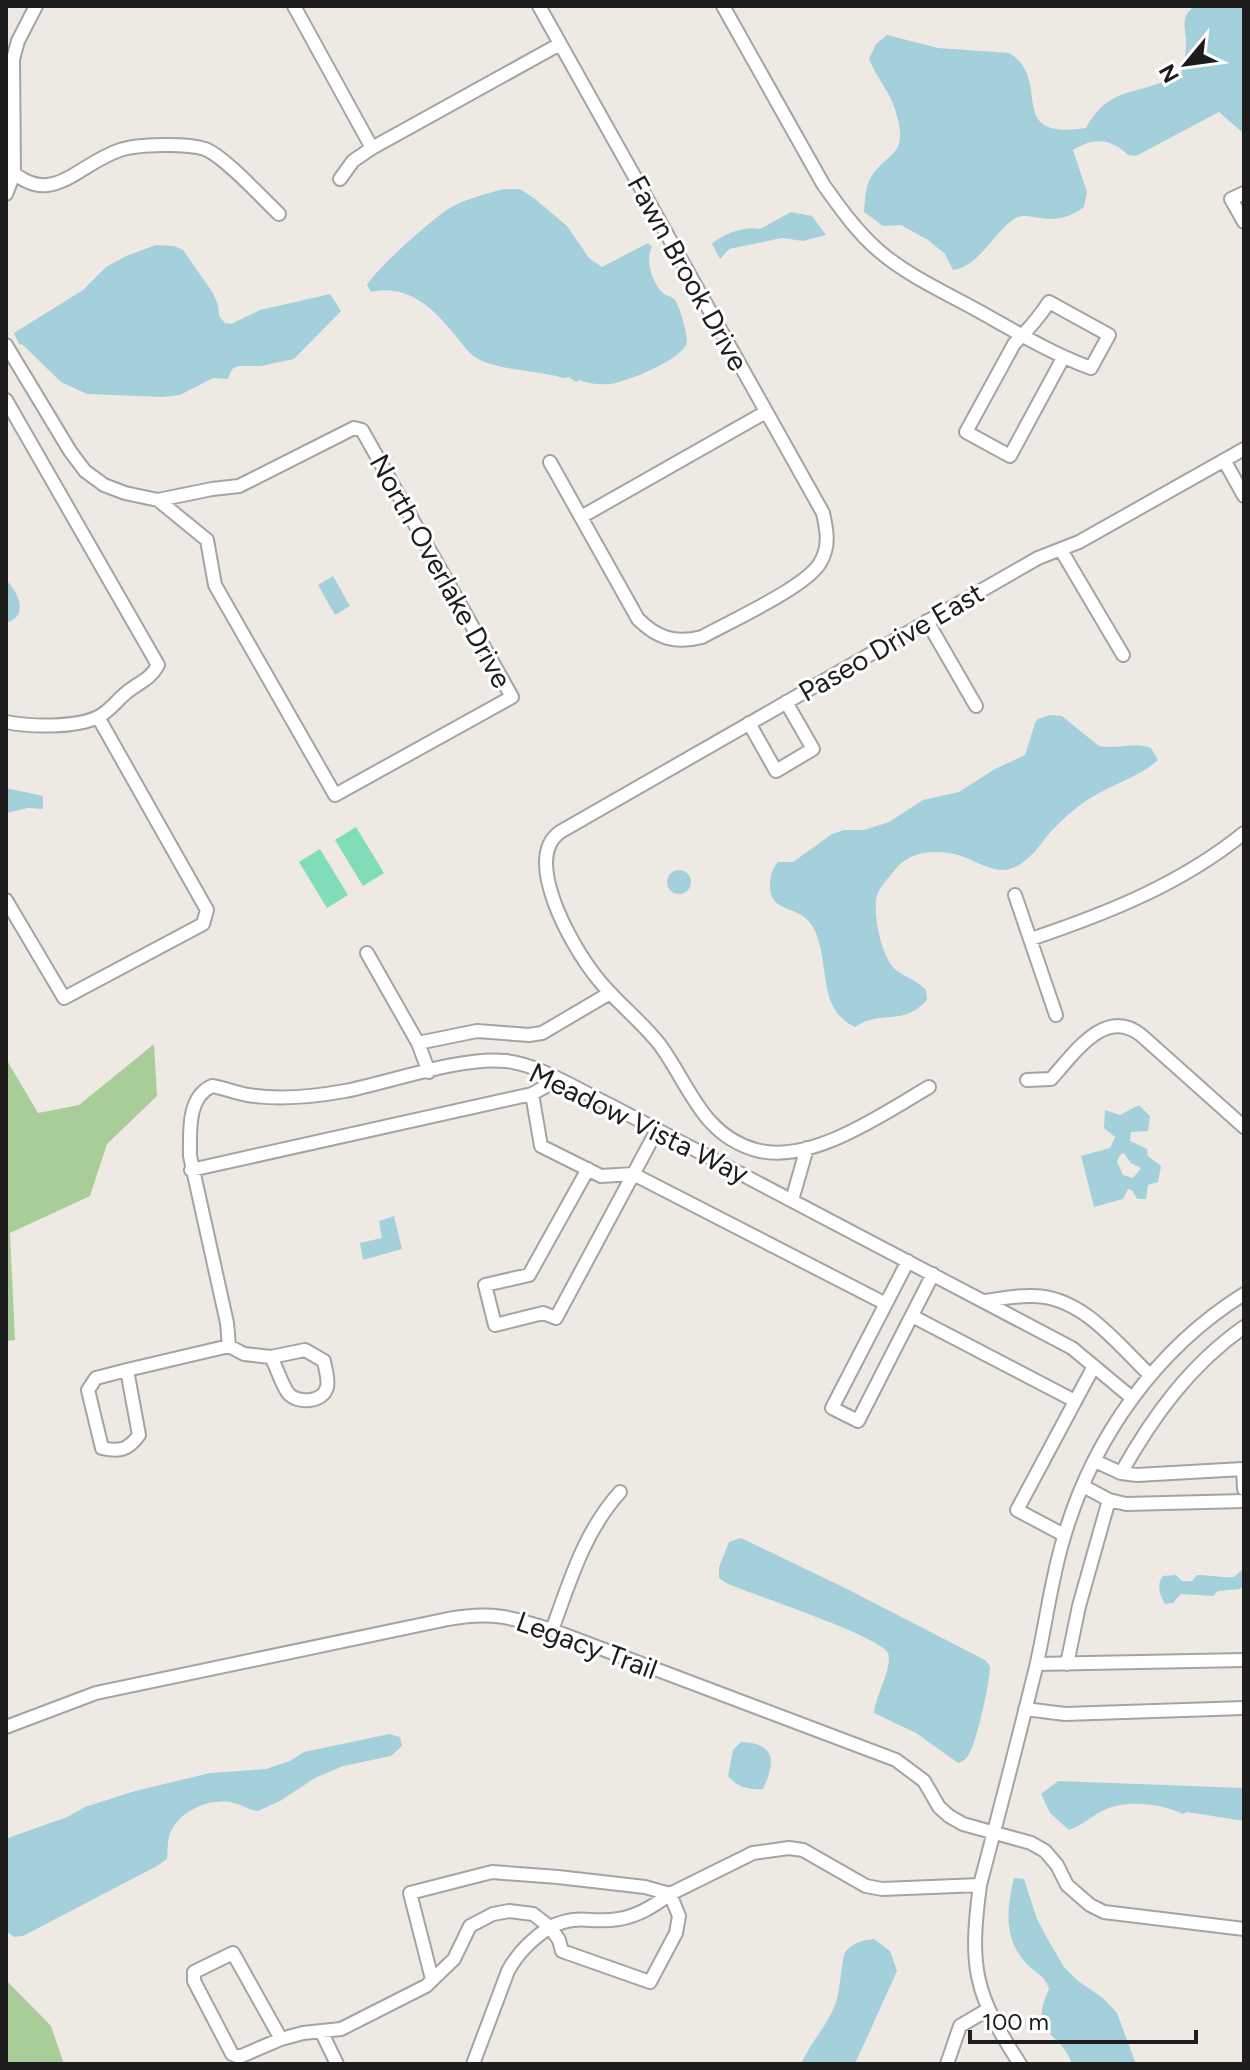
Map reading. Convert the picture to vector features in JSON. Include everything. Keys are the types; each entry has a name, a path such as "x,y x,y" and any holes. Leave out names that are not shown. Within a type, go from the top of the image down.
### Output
{"street":[{"path":"6,194 10,170 13,59 18,41 36,6"},
{"path":"294,6 372,148"},
{"name":"Fawn Brook Drive","path":"539,6 823,513 827,544 819,565 798,583 702,637 686,642 668,640 638,619 581,517"},
{"path":"723,6 823,184 878,250 903,268 1023,335 1063,358 1091,368 1109,335 1049,302 1034,325 1023,335 1014,344 966,432 1010,456 1063,358"},
{"path":"340,179 353,161 372,148 560,44"},
{"path":"10,170 29,184 42,187 127,148 180,146 206,150 279,214"},
{"path":"1244,193 1231,199 1244,222"},
{"path":"6,345 85,471 104,485 158,500"},
{"path":"6,400 158,665 151,678 125,694 98,717 58,725 6,722"},
{"path":"550,462 581,517 766,412"},
{"name":"North Overlake Drive","path":"354,428 362,430 512,697 335,795 215,585 207,540 158,500 239,486 354,428"},
{"name":"Paseo Drive East","path":"610,993 593,974 566,928 549,884 545,862 552,838 1038,558 1061,550 1244,449"},
{"path":"1224,460 1244,496"},
{"path":"1061,550 1123,655"},
{"path":"927,621 976,706"},
{"path":"749,723 776,771 813,749 786,702"},
{"path":"6,900 64,998 203,924 207,910 98,717"},
{"path":"1031,939 1115,910 1184,875 1214,857 1244,833"},
{"path":"1015,895 1056,1015"},
{"path":"367,953 418,1043 429,1072"},
{"path":"418,1043 477,1031 542,1033 610,993 659,1044 700,1109 722,1135 754,1150 769,1152 807,1148 838,1139 929,1087"},
{"path":"1027,1080 1051,1079 1094,1033 1119,1025 1141,1035 1244,1127"},
{"name":"Meadow Vista Way","path":"229,1346 227,1323 191,1170 190,1133 195,1101 200,1094 212,1086 246,1094 294,1097 346,1090 474,1061 506,1061 535,1068 1072,1348 1132,1398"},
{"path":"191,1170 532,1094 557,1080"},
{"path":"532,1094 541,1146 601,1176 633,1174 886,1304"},
{"path":"588,1169 529,1275 485,1285 495,1325 543,1313 556,1318 657,1130"},
{"path":"708,1156 722,1135"},
{"path":"792,1200 807,1148"},
{"path":"908,1261 832,1408 858,1421 933,1274"},
{"path":"1020,2064 987,2010 976,1972 974,1947 980,1885 1037,1664 1064,1535 1105,1440 1132,1398 1150,1375 1207,1319 1244,1294"},
{"path":"984,1301 1032,1295 1050,1297 1072,1305 1087,1314 1150,1375"},
{"path":"912,1316 1075,1401"},
{"path":"1121,1473 1171,1394 1200,1362 1244,1327"},
{"path":"127,1370 139,1435 131,1447 117,1451 102,1448 88,1390 96,1378 127,1370 229,1346 244,1354 271,1357 305,1350 324,1361 327,1386 316,1398 307,1401 297,1399 289,1394 271,1357"},
{"path":"1064,1535 1017,1510 1094,1366"},
{"path":"1095,1461 1121,1473 1137,1475 1243,1469 1244,1489"},
{"path":"1083,1486 1109,1500 1126,1504 1244,1501"},
{"path":"552,1630 587,1538 620,1492"},
{"path":"1067,1664 1079,1606 1109,1500"},
{"name":"Legacy Trail","path":"6,1727 96,1693 461,1616 497,1614 552,1630 896,1760 924,1781 939,1807 949,1816 963,1824 1031,1843 1045,1851 1076,1894 1104,1912 1244,1929"},
{"path":"1037,1664 1244,1660"},
{"path":"1025,1709 1065,1714 1244,1708"},
{"path":"473,2064 515,1958 526,1945 550,1927 569,1919 619,1919 653,1907 670,1894 753,1853 789,1848 803,1850 866,1886 882,1889 980,1885"},
{"path":"432,1979 410,1893 492,1872 645,1887 670,1894"},
{"path":"281,2039 233,1953 194,1972 194,1981 232,2054 239,2057 281,2039 341,2029 426,1986 454,1959 470,1926 493,1914 509,1911 533,1914 550,1927 562,1951 650,1982 676,1933 679,1916 670,1894"},
{"path":"947,2064 960,2026 987,2010"},
{"path":"321,2031 337,2064"}],"green space":[{"path":"356,827 384,873 363,886 335,840"},
{"path":"320,849 348,895 327,908 299,862"},
{"path":"154,1044 157,1096 107,1144 90,1196 10,1233 15,1340 6,1341 6,1059 38,1113 79,1105"},
{"path":"6,1980 51,2026 64,2064 6,2064"}],"water":[{"path":"1195,6 1244,6 1244,134 1219,112 1136,156 1102,141 1080,146 1073,150 1087,192 1084,207 1061,218 1020,216 1007,225 971,263 953,270 945,254 928,240 901,225 883,226 864,212 869,181 900,140 895,108 869,59 876,44 887,35 938,48 1009,53 1022,65 1037,117 1045,126 1061,130 1086,128 1106,103 1118,96 1168,80 1182,72 1186,47 1185,19"},
{"path":"504,189 520,189 535,199 567,226 589,258 602,267 648,243 652,247 649,259 653,277 663,293 674,299 680,312 687,336 685,347 655,368 629,379 606,384 576,382 569,377 482,361 470,353 438,316 419,300 397,291 371,292 367,285 381,268 442,214 463,202"},
{"path":"791,212 812,216 826,235 803,241 782,238 729,249 720,259 712,244 734,232 760,229"},
{"path":"156,245 183,250 213,293 219,316 225,323 231,324 260,310 330,294 341,311 294,359 261,366 238,366 232,369 228,379 213,378 180,395 163,397 87,394 61,382 19,344 14,333 83,290 106,267"},
{"path":"333,576 350,606 335,615 318,585"},
{"path":"6,580 18,597 20,609 13,620 6,623"},
{"path":"1050,715 1062,716 1099,746 1144,746 1151,748 1158,760 1078,807 1028,858 1013,868 993,869 943,852 916,855 900,864 878,893 877,924 891,964 926,990 927,1000 901,1016 874,1019 855,1027 843,1019 829,997 819,942 809,921 780,906 771,895 771,875 776,865 778,862 793,862 832,834 844,830 864,830 889,822 923,800 959,792 995,769 1025,755 1035,723"},
{"path":"6,788 43,796 43,809 28,808 6,813"},
{"path":"679,870 690,877 691,882 684,893 679,894 668,887 667,882 674,871"},
{"path":"1139,1105 1150,1116 1148,1131 1131,1132 1130,1141 1147,1149 1148,1156 1161,1166 1158,1182 1148,1185 1146,1199 1137,1199 1128,1189 1123,1199 1094,1207 1081,1156 1110,1148 1115,1137 1104,1128 1105,1110 1120,1115","holes":["1124,1153 1131,1163 1141,1168 1133,1178 1123,1175 1117,1162"]},
{"path":"394,1216 402,1249 363,1260 360,1243 382,1238 379,1221"},
{"path":"741,1538 985,1660 990,1666 986,1696 974,1743 966,1758 958,1763 916,1733 874,1713 889,1659 888,1653 880,1646 719,1578 719,1567 729,1542"},
{"path":"1242,1570 1244,1585 1240,1589 1218,1591 1213,1596 1181,1594 1173,1603 1165,1604 1160,1594 1163,1576 1176,1575 1182,1581 1192,1581 1197,1575 1234,1577"},
{"path":"389,1734 400,1737 402,1746 391,1756 343,1766 315,1778 258,1811 225,1802 196,1808 174,1826 169,1837 167,1859 157,1866 23,1936 14,1937 6,1931 6,1839 67,1817 85,1807 135,1791 210,1773 266,1769 290,1761 304,1752"},
{"path":"741,1742 761,1746 770,1756 770,1770 763,1789 744,1787 728,1776 733,1750"},
{"path":"1058,1781 1244,1788 1244,1821 1132,1804 1111,1807 1069,1830 1050,1813 1041,1794"},
{"path":"1014,1878 1024,1879 1037,1919 1064,1967 1117,2013 1136,2064 1072,2064 1067,2053 1043,2025 1043,2005 1049,1989 1018,1952 1010,1932 1009,1911"},
{"path":"874,1939 890,1951 897,1971 855,2064 801,2064 835,2005 846,1951 859,1942"}]}
